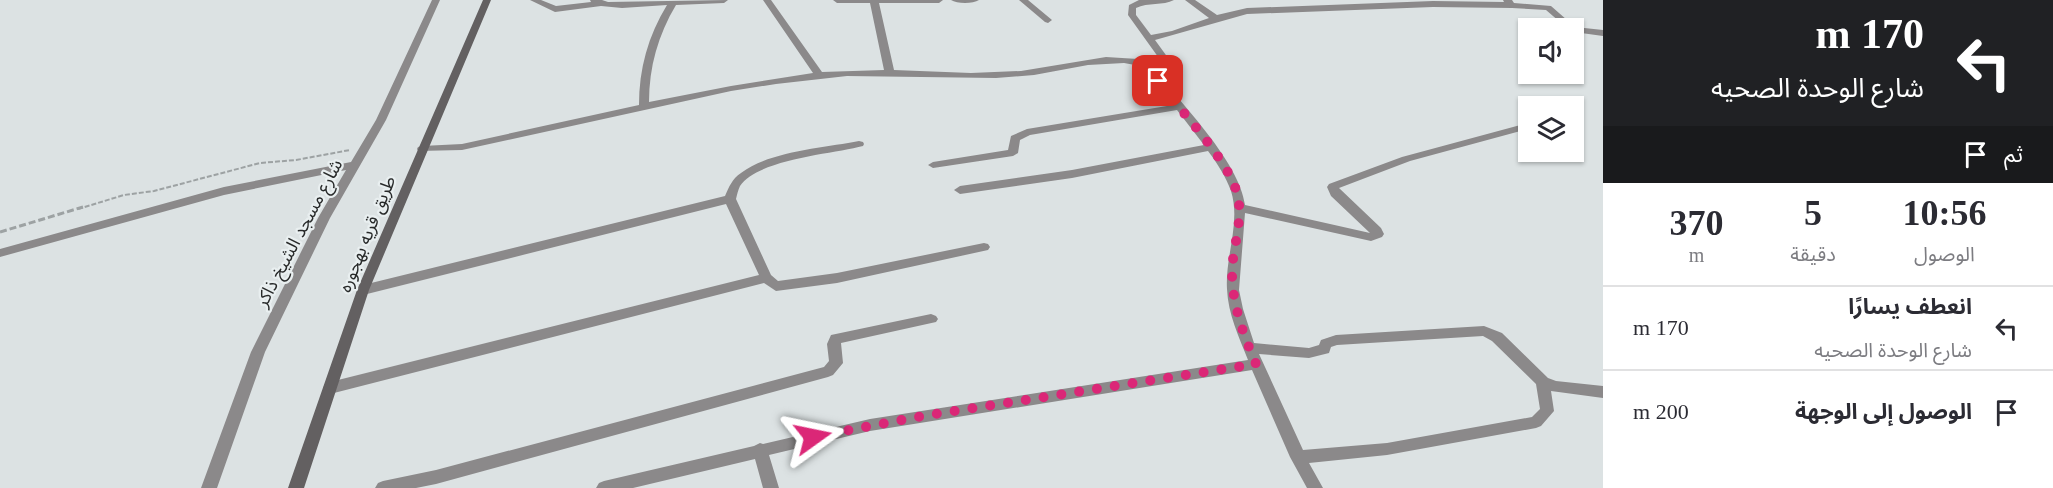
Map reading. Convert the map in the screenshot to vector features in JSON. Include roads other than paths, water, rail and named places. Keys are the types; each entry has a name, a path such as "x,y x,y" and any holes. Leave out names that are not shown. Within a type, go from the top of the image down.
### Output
{"street":[{"name":"شارع مسجد الشيخ ذاكر","path":"209,488 258,352 312,242 354,165 367,147 436,0"},
{"name":"طريق قريه بهجوره","path":"296,488 363,290 487,0"},
{"path":"534,0 555,9 598,2 672,4 724,0"},
{"path":"767,0 820,76"},
{"path":"837,0 939,0"},
{"path":"954,0 975,0"},
{"path":"1023,0 1048,20"},
{"path":"1148,68 1159,67 1166,62 1132,15 1132,7 1141,2 1170,0"},
{"path":"1189,0 1215,18"},
{"path":"874,1 890,74"},
{"path":"1150,39 1192,29 1215,18 1238,12 1285,8 1429,2 1510,3 1548,8 1560,18"},
{"path":"644,108 646,63 663,17 672,4"},
{"path":"1584,30 1603,33"},
{"path":"422,149 462,147 644,108 820,76 890,74 1003,76 1126,59 1138,60 1148,68 1210,147 1230,177 1240,208 1232,269 1233,291 1256,364 1298,457 1315,488"},
{"path":"933,165 1013,153 1015,138 1027,132 1178,107"},
{"path":"1240,208 1371,237 1378,234 1377,231 1335,193 1333,187 1406,159 1518,129"},
{"path":"859,144 766,165 749,173 735,185 730,199 766,278 772,284 779,286 837,278 984,247"},
{"path":"960,190 1072,174 1210,147"},
{"path":"0,253 224,191 354,165"},
{"path":"363,290 730,199"},
{"path":"330,388 766,278"},
{"path":"383,488 448,474 828,371 836,363 834,344 836,339 931,319"},
{"path":"1250,348 1309,353 1324,349 1326,344 1336,340 1438,335 1475,330 1497,337 1543,382 1555,387 1603,392"},
{"path":"604,488 760,449 923,416 1256,364"},
{"path":"1298,457 1387,449 1536,422 1547,411 1543,382"},
{"path":"760,449 771,488"}]}
